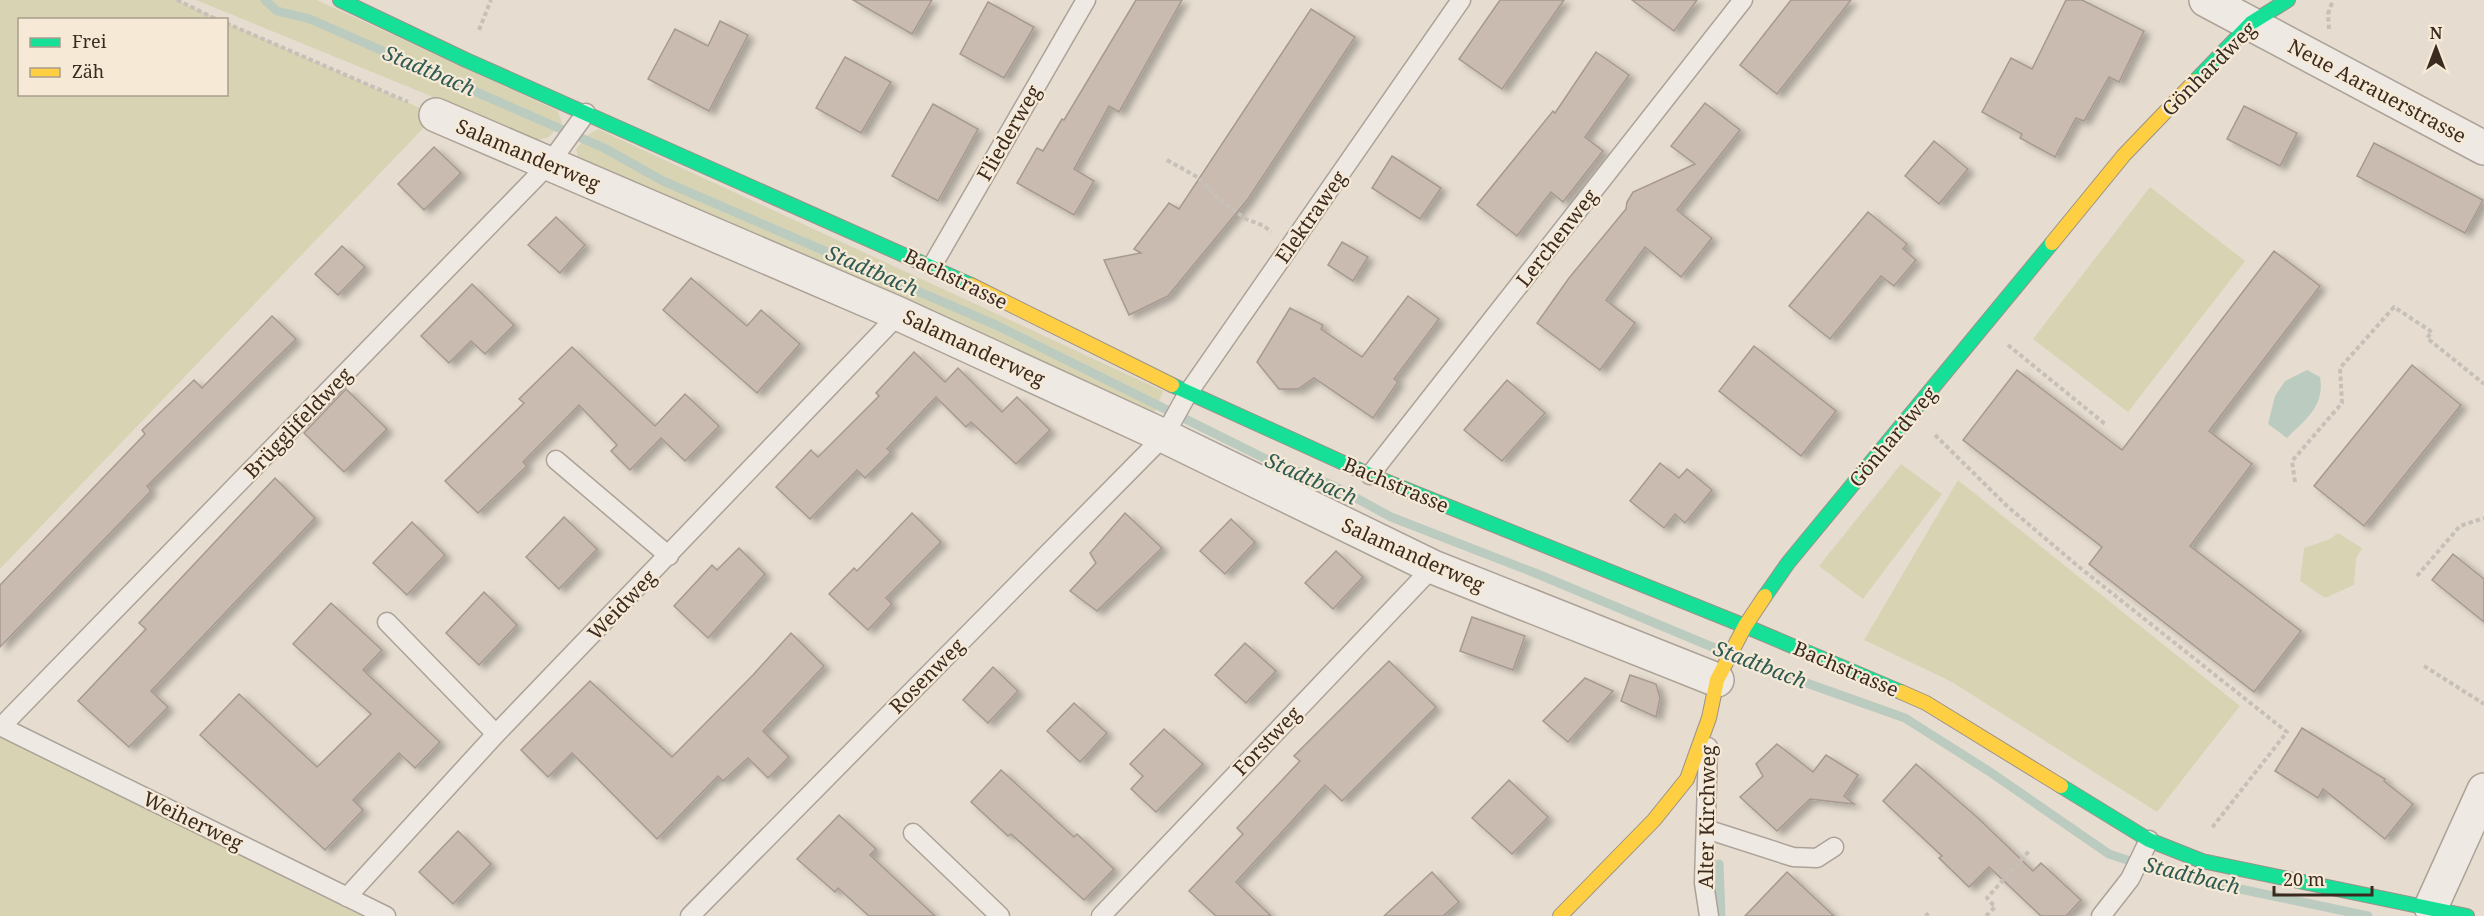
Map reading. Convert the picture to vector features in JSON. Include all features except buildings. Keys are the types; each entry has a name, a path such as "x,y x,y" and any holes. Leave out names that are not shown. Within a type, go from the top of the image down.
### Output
{"street":[{"name":"Bachstrasse","path":"340,0 584,117 932,266 1188,393 1370,475 1744,626 1926,703 2149,840 2202,861 2387,908 2431,908 2467,916"},
{"name":"Neue Aarauerstrasse","path":"2205,0 2484,148"},
{"name":"Gönhardweg","path":"1560,916 1654,820 1687,779 1709,718 1718,680 1744,626 1788,563 2124,155 2251,23 2288,0"},
{"name":"Salamanderweg","path":"436,115 554,159 899,314 1165,435 1432,567 1718,680"},
{"path":"2431,908 2484,790"}],"lane":[{"name":"Fliederweg","path":"932,266 1086,0"},
{"name":"Elektraweg","path":"1165,435 1188,393 1461,0"},
{"name":"Lerchenweg","path":"1370,475 1743,0"},
{"name":"Brügglifeldweg","path":"1,727 554,159 584,117"},
{"name":"Weidweg","path":"347,897 496,734 899,314"},
{"name":"Rosenweg","path":"690,916 1165,435"},
{"path":"556,460 669,556"},
{"name":"Forstweg","path":"1101,916 1432,567"},
{"path":"387,621 496,734"},
{"name":"Alter Kirchweg","path":"1709,718 1704,883 1709,916"},
{"name":"Weiherweg","path":"1,727 386,916"},
{"path":"1706,829 1793,857 1817,858 1834,847"},
{"path":"913,833 1000,916"},
{"path":"2101,916 2130,879 2149,840"}],"path":[{"path":"177,0 214,18"},
{"name":"Salamanderweg","path":"228,24 436,115"},
{"path":"1167,160 1199,178 1214,195 1246,219 1264,226 1289,248"},
{"path":"2295,482 2292,460 2342,404 2340,368 2394,307 2432,332 2427,338 2484,384"},
{"path":"1984,326 2105,424"},
{"path":"1913,414 2007,506 2286,732 2190,856"},
{"path":"2417,576 2460,526 2484,518"},
{"path":"2424,666 2484,704"},
{"path":"1989,915 1995,908 1987,898 2030,850"}],"shaded area":[{"path":"0,0 177,0 216,18 18,18 18,96 228,96 228,23 436,115 0,569"},
{"path":"196,0 317,0 558,111 562,123 549,137 538,140"},
{"path":"598,129 1163,391 1153,417 579,162 576,149 589,134"},
{"path":"2150,187 2245,261 2128,412 2033,339"},
{"path":"2307,370 2320,377 2320,396 2307,418 2287,438 2268,424 2275,396 2285,381"},
{"path":"1901,464 1942,494 1863,599 1819,566"},
{"path":"1958,480 2240,706 2157,812 1952,682 1864,640"},
{"path":"2338,533 2362,548 2356,559 2354,585 2325,598 2300,581 2304,548 2330,539"},
{"path":"0,726 386,916 0,916"}],"waterway":[{"name":"Stadtbach","path":"265,0 277,11 310,19 604,148 663,181 996,325 1264,458 1334,486 1391,517 1535,573 1753,664 1905,718 1990,772 2109,854 2169,874 2368,916"},
{"path":"1719,864 1721,916"}],"traffic: fast":[{"path":"340,0 466,60 971,285"},
{"path":"2195,81 2251,23 2288,0"},
{"path":"1765,596 1788,563 2052,243"},
{"path":"1172,385 1370,475 1745,626 1901,692"},
{"path":"2061,786 2149,840 2202,861 2467,916"}],"traffic: slow":[{"path":"2052,243 2124,155 2195,81"},
{"path":"971,285 1172,385"},
{"path":"1560,916 1654,820 1687,779 1709,718 1717,680 1745,626 1765,596"},
{"path":"1901,692 1926,703 2061,786"}]}
